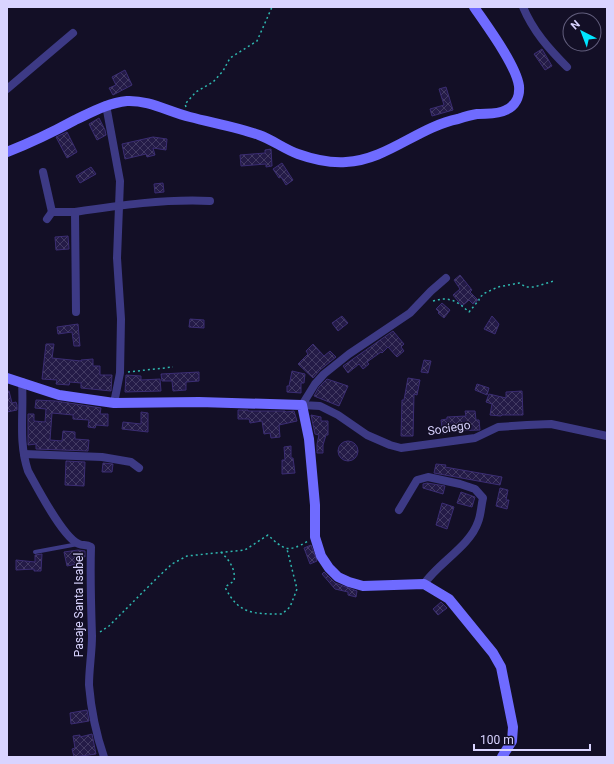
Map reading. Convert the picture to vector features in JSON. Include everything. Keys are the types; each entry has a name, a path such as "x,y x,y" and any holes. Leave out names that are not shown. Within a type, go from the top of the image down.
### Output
{"main road":[{"path":"7,152 106,105 127,101 144,102 188,117 260,136 297,154 344,162 362,160 379,154 427,129 444,122 477,114 506,110 518,99 519,86 509,61 474,7"},
{"path":"7,378 59,394 114,403 198,402 302,405 309,439 315,505 315,537 321,556 329,568 338,577 349,582 363,586 424,584 449,599 494,653 501,667 513,727 512,741 502,755"}],"street":[{"path":"523,7 528,19 543,42 567,67"},
{"path":"7,89 73,33"},
{"path":"106,105 120,181 117,258 121,319 120,373 114,403"},
{"path":"43,172 49,216 120,206 176,201 210,201"},
{"path":"75,212 76,312"},
{"path":"302,405 315,384 324,374 349,354 410,313 430,291 446,278"},
{"name":"Pasaje Santa Isabel","path":"22,382 23,397 21,435 28,471 66,534 79,544 85,544 90,547 89,570 92,637 89,684 97,734 104,757"},
{"name":"Sociego","path":"302,405 320,406 338,415 367,435 401,448 474,438 498,427 520,425 551,424 607,436"},
{"path":"24,454 102,457 131,462 139,468"},
{"path":"399,510 412,486 417,480 428,476 475,489 483,498 478,523 469,537 424,584"}],"lane":[{"path":"35,552 79,544"}],"path":[{"path":"188,117 185,104 196,92 213,82 223,71 230,58 257,42 272,7"},
{"path":"419,304 441,298 459,302 469,312 479,300 481,295 492,289 519,283 526,287 534,287 554,281"},
{"path":"120,373 173,367"},
{"path":"92,637 109,626 172,564 187,556 245,550 268,535 279,546 287,549 297,548 315,537"},
{"path":"221,552 228,559 235,574 234,581 225,587 237,606 246,611 265,614 282,614 290,607 297,589 287,549"}],"building":[{"path":"542,49 552,66 545,70 534,54"},
{"path":"125,70 132,85 113,95 109,88 116,85 112,77"},
{"path":"446,87 453,110 432,116 430,109 444,105 439,89"},
{"path":"99,118 106,135 97,140 89,124"},
{"path":"67,132 77,152 67,158 56,137"},
{"path":"153,137 167,139 166,150 153,148 155,155 147,157 146,154 125,159 122,144"},
{"path":"271,149 272,166 266,167 266,164 241,166 240,155 265,153 265,150"},
{"path":"282,163 293,180 286,185 273,169"},
{"path":"91,167 96,174 80,183 76,176"},
{"path":"163,183 164,192 155,193 154,184"},
{"path":"68,236 69,249 56,250 55,237"},
{"path":"460,275 472,290 470,292 478,300 473,304 469,300 462,306 453,295 460,289 454,280"},
{"path":"442,303 450,310 444,318 436,309"},
{"path":"342,316 348,323 338,331 332,323"},
{"path":"492,316 499,324 495,334 484,329"},
{"path":"190,319 204,320 204,328 189,327"},
{"path":"78,324 80,346 74,346 72,332 58,334 57,327"},
{"path":"393,331 404,344 401,347 404,351 397,357 388,347 382,353 381,352 367,362 369,364 363,369 359,364 348,373 343,366"},
{"path":"46,344 54,344 52,358 81,361 93,359 93,366 100,366 100,375 112,375 111,391 81,388 81,383 70,382 69,385 56,384 57,380 42,379"},
{"path":"313,344 324,356 330,351 336,357 313,378 298,364 308,354 306,351"},
{"path":"424,360 431,361 428,373 421,372"},
{"path":"292,371 305,374 304,383 301,383 301,393 287,392 287,386 289,386"},
{"path":"199,372 199,381 186,382 186,390 173,391 172,381 162,381 161,374"},
{"path":"126,375 141,376 141,380 160,379 161,391 125,392"},
{"path":"408,378 420,380 417,395 414,394 413,436 401,436 402,400 404,400"},
{"path":"327,379 348,386 339,406 314,396 319,387"},
{"path":"477,384 489,388 487,395 475,390"},
{"path":"7,391 9,391 12,403 16,402 17,410 7,412"},
{"path":"522,391 523,415 490,415 492,404 486,402 489,394 506,398 506,392"},
{"path":"36,400 56,401 101,408 100,414 108,414 108,426 96,425 95,428 88,427 89,420 73,419 73,415 52,413 50,440 62,441 63,431 75,432 75,439 89,440 88,451 36,449 36,444 28,445 28,414 34,414 34,421 45,422 46,409 35,408"},
{"path":"238,410 294,411 297,421 279,425 280,437 271,438 270,433 264,434 262,421 250,423 249,419 238,419"},
{"path":"465,411 475,411 476,420 479,420 480,430 453,431 443,434 441,420 447,419 447,417 466,416"},
{"path":"141,412 148,413 148,432 122,429 123,422 141,424"},
{"path":"311,415 321,417 321,421 328,421 328,435 326,435 323,445 323,453 317,453 319,435 315,434"},
{"path":"348,441 355,444 358,451 355,458 348,461 341,458 338,451 341,444"},
{"path":"291,446 291,458 293,458 295,473 282,474 282,460 285,460 284,447"},
{"path":"66,461 85,462 84,486 65,485"},
{"path":"103,463 113,464 112,472 102,472"},
{"path":"436,464 446,465 445,467 502,477 500,485 434,473"},
{"path":"427,483 445,486 443,494 423,488 423,484"},
{"path":"500,488 508,490 506,500 509,500 507,509 496,506"},
{"path":"461,492 475,497 472,507 457,503"},
{"path":"442,503 454,507 447,529 436,525"},
{"path":"311,545 317,561 310,564 304,548"},
{"path":"78,550 85,551 85,557 76,557 77,564 67,566 64,552"},
{"path":"42,554 41,571 34,571 34,569 16,570 16,560 35,562 35,555"},
{"path":"324,572 335,583 357,591 356,597 348,595 348,592 335,589 322,574"},
{"path":"441,602 447,608 438,615 433,609"},
{"path":"87,710 89,721 71,724 70,713"},
{"path":"92,734 96,754 74,757 72,749 75,748 73,736 80,735 80,737"}]}
